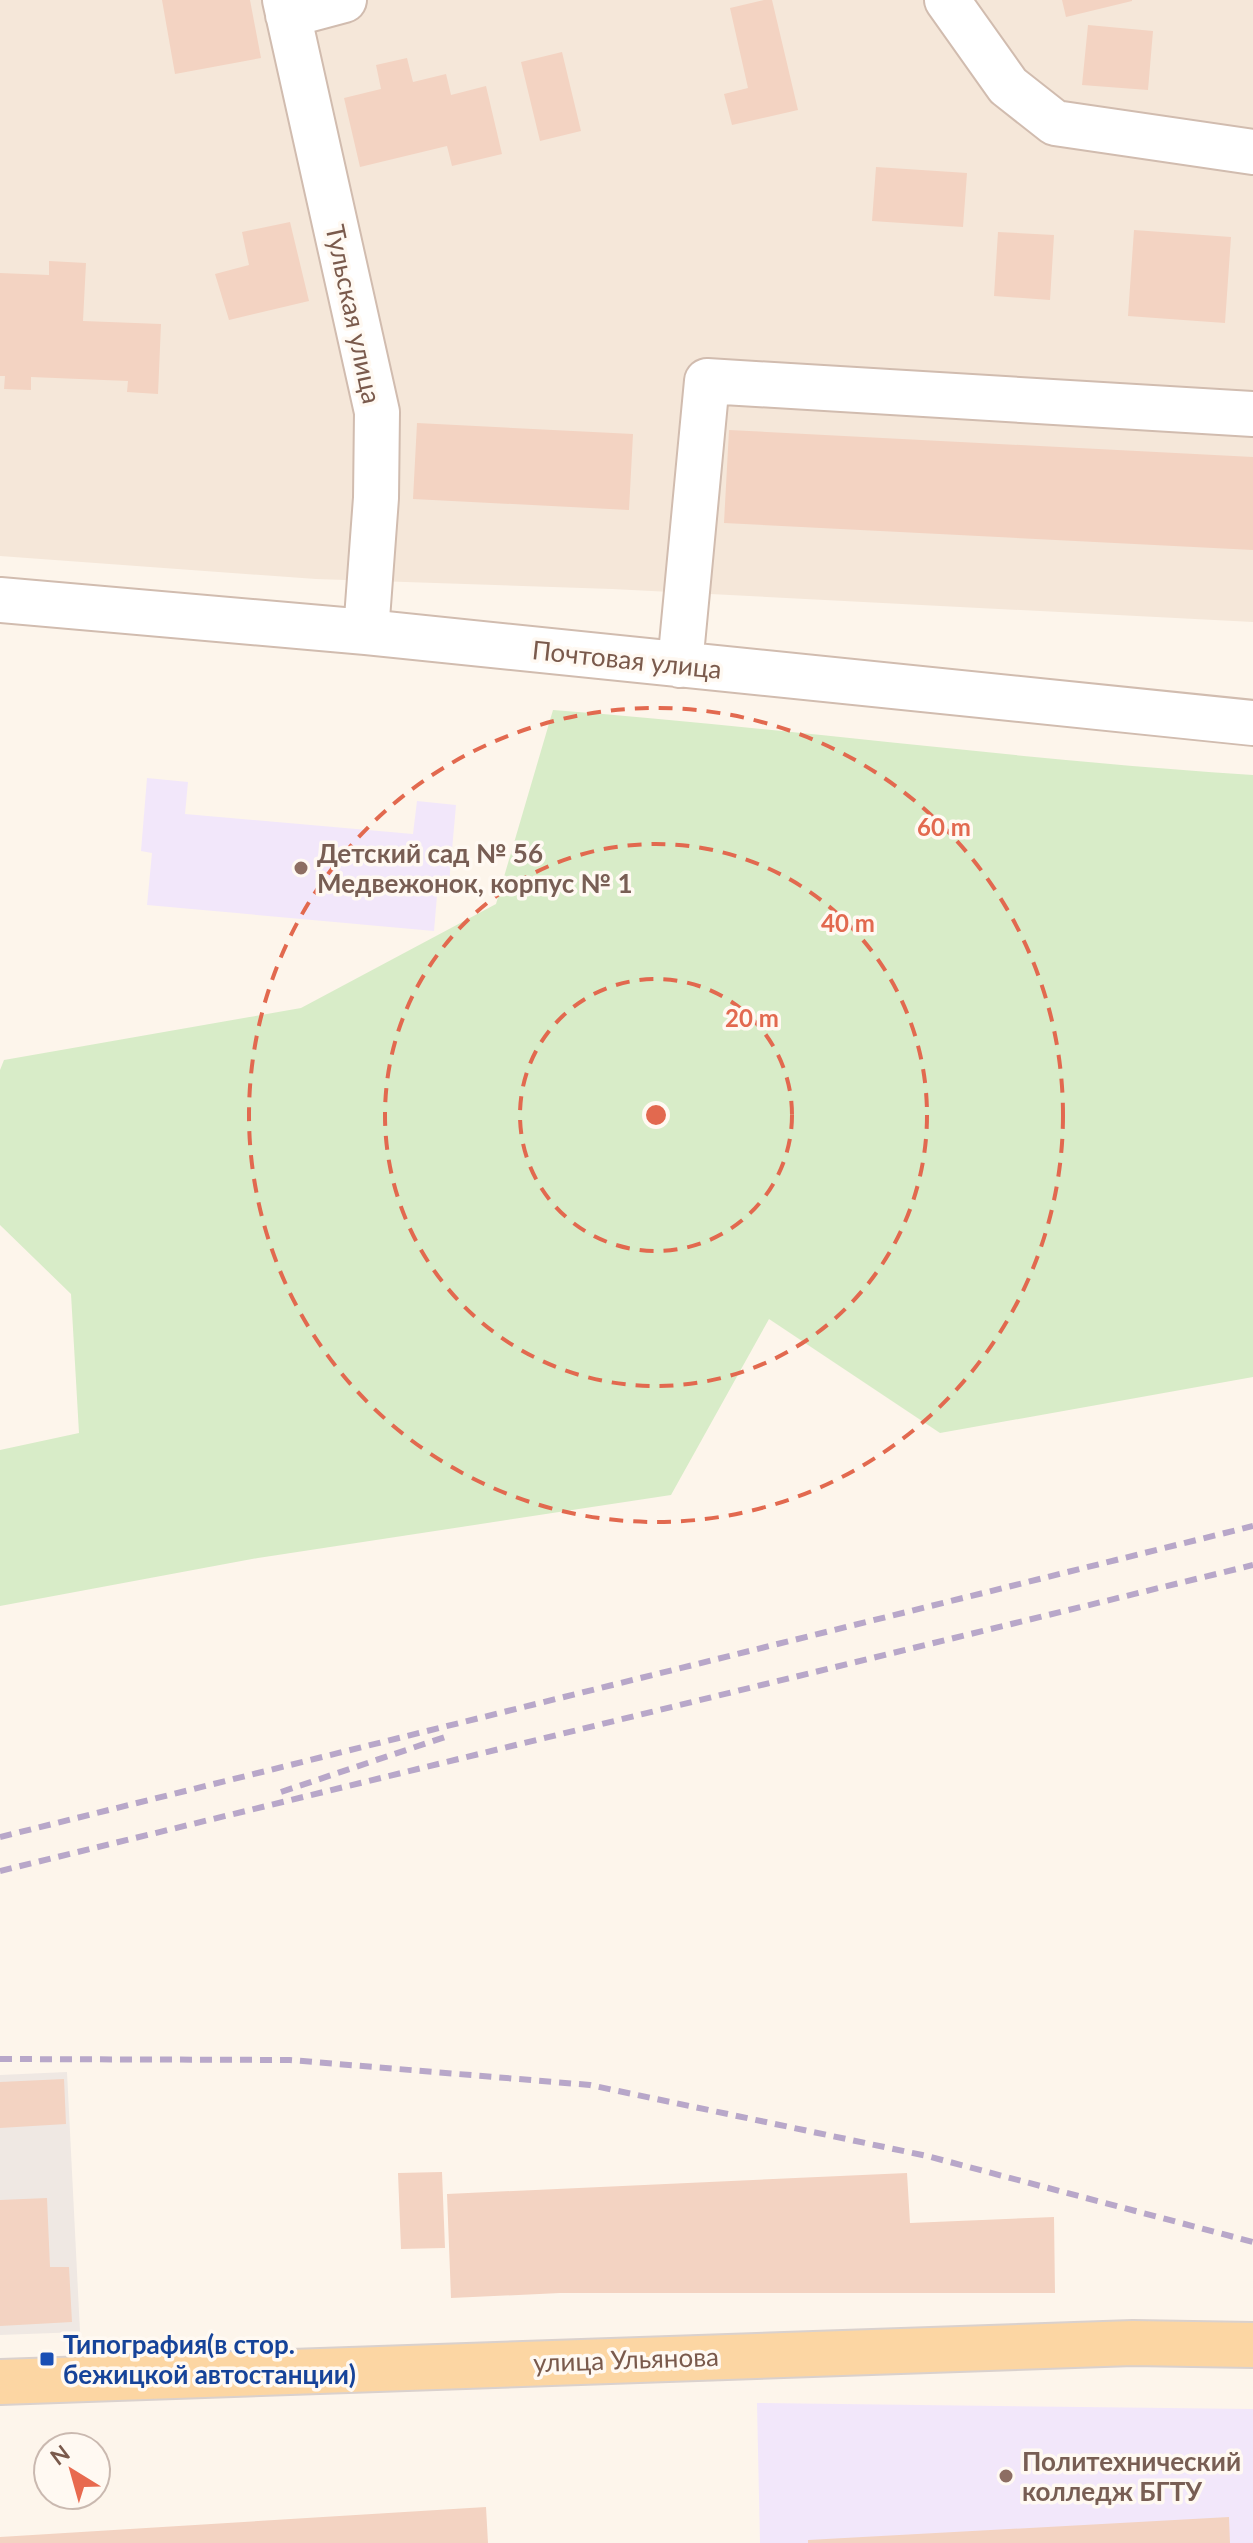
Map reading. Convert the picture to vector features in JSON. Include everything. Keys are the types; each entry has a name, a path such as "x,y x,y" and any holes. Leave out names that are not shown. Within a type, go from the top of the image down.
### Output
{"main road":[{"name":"улица Ульянова","path":"0,2382 1102,2344 1253,2345"}],"street":[{"path":"286,8 344,0"},
{"path":"947,0 1008,86 1055,123 1253,152"},
{"name":"Тульская улица","path":"286,8 377,412 376,498 366,632"},
{"path":"680,665 707,381 1253,414"},
{"name":"Почтовая улица","path":"0,600 366,632 1253,723"}],"shaded area":[{"path":"0,0 1253,0 1253,622 612,589 316,579 0,556"},
{"name":"Детский сад № 56 Медвежонок, корпус № 1","path":"147,778 188,782 185,814 413,834 417,801 456,805 449,884 438,884 434,931 147,905 152,853 141,851"},
{"path":"67,2072 80,2332 0,2335 0,2075"},
{"name":"Политехнический колледж БГТУ","path":"757,2403 1253,2409 1253,2543 760,2543"}],"green space":[{"path":"553,710 1253,775 1253,1377 940,1433 769,1319 671,1495 258,1558 0,1606 0,1450 79,1433 71,1294 0,1225 0,1070 4,1060 301,1008 496,904"}],"building":[{"path":"162,0 250,0 261,58 175,74"},
{"path":"772,0 798,110 732,125 724,94 748,88 730,8"},
{"path":"1062,0 1132,0 1132,1 1066,17"},
{"path":"1088,25 1153,31 1148,90 1082,85"},
{"path":"562,52 581,131 540,141 521,62"},
{"path":"407,58 413,82 446,74 451,95 486,86 502,154 452,166 447,146 360,167 344,98 381,89 376,65"},
{"path":"876,167 967,173 963,227 872,221"},
{"path":"290,222 309,301 229,320 215,274 249,265 242,232"},
{"path":"1134,230 1231,237 1225,323 1128,316"},
{"path":"998,232 1054,235 1050,300 994,296"},
{"path":"49,261 86,263 83,321 161,324 158,394 127,392 128,381 31,377 31,390 4,389 5,376 0,376 0,273 49,275"},
{"path":"417,423 633,434 629,510 413,499"},
{"path":"729,430 1253,457 1253,550 724,523"},
{"path":"64,2079 66,2124 0,2128 0,2082"},
{"path":"442,2172 445,2248 401,2249 398,2173"},
{"path":"907,2173 910,2223 1054,2217 1055,2293 560,2293 451,2298 447,2194"},
{"path":"47,2198 50,2267 69,2267 72,2322 0,2326 0,2200"},
{"path":"486,2507 488,2543 0,2543 0,2537"},
{"path":"1229,2517 1230,2543 808,2543 808,2540"}],"railway":[{"path":"0,1837 1253,1526"},
{"path":"0,1871 1253,1565"},
{"path":"281,1792 448,1736"},
{"path":"0,2059 290,2060 590,2085 927,2156 1253,2242"}],"place":[{"name":"Детский сад № 56 Медвежонок, корпус № 1","path":"301,868"},
{"name":"Типография(в стор. бежицкой автостанции)","path":"47,2359"},
{"name":"Политехнический колледж БГТУ","path":"1006,2476"}]}
